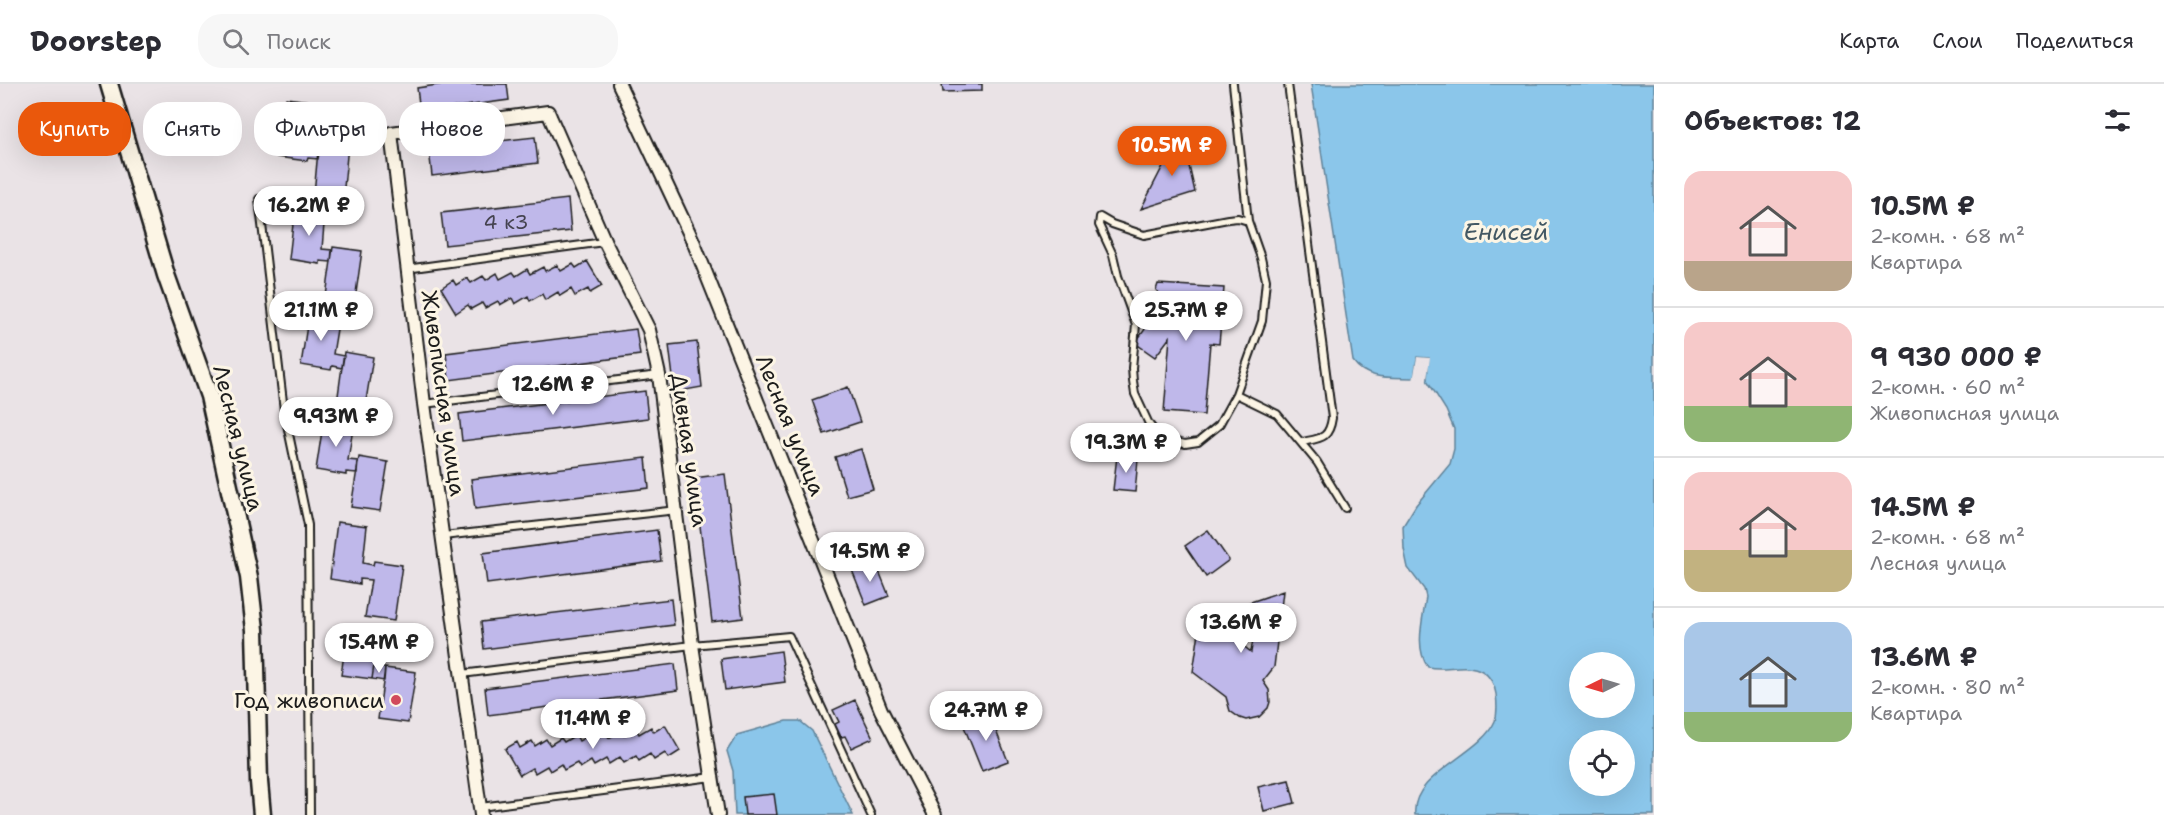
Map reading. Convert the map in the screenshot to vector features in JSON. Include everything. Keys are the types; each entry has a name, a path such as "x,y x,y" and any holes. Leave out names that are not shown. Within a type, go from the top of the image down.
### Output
{"main road":[{"name":"Лесная улица","path":"110,84 166,274 208,396 249,577 255,630 262,815"}],"street":[{"name":"Лесная улица","path":"619,84 693,241 880,710 934,815"},
{"name":"Дивная улица","path":"548,112 605,242 649,330 659,375 692,645 718,815"},
{"name":"Живописная улица","path":"480,811 406,269 391,133 548,112"}],"lane":[{"path":"1233,84 1248,221 1266,280 1262,321 1236,394 1219,425 1198,442 1185,444 1160,438 1142,412 1135,394 1132,368 1136,325 1118,276 1113,255 1099,225 1100,217 1112,224 1144,235 1228,219 1238,218 1248,221"},
{"path":"1288,84 1332,418 1330,430 1323,437 1302,442"},
{"path":"259,199 284,410 308,525 310,815"},
{"path":"406,269 605,242"},
{"path":"424,404 659,375"},
{"path":"1236,394 1276,414 1317,462 1345,508"},
{"path":"443,536 677,510"},
{"path":"461,674 692,645 789,636 871,815"},
{"path":"480,811 712,777"}],"water":[{"name":"Енисей","path":"1311,84 1654,84 1654,815 1415,815 1416,801 1423,788 1434,776 1487,733 1496,718 1496,694 1491,681 1482,671 1470,667 1428,667 1421,651 1420,642 1426,597 1424,589 1408,568 1403,526 1416,505 1450,464 1454,449 1454,429 1446,410 1427,380 1429,358 1417,357 1414,378 1380,377 1365,372 1353,361"},
{"path":"786,721 800,721 812,731 853,815 735,815 733,771 727,751 737,735"}],"pier":[{"path":"1417,357 1430,358 1426,386 1424,380 1426,361 1419,360 1417,379 1413,381"}],"building":[{"path":"444,84 507,84 509,100 419,102 417,88"},
{"path":"942,84 982,84 982,91 943,92"},
{"path":"286,98 318,102 285,102"},
{"path":"1181,131 1195,192 1141,209"},
{"path":"535,137 538,163 432,176 430,156 505,156 505,140"},
{"path":"318,156 318,159 308,158 307,161 277,157"},
{"path":"318,156 347,156 343,198 314,194"},
{"path":"568,199 571,231 445,245 441,213"},
{"path":"295,207 325,212 322,249 332,250 331,262 320,261 320,264 289,259"},
{"path":"333,247 362,251 355,300 326,296"},
{"path":"587,261 602,286 590,293 588,289 575,296 571,289 560,296 558,292 545,300 542,294 530,301 528,296 515,304 512,298 500,305 498,301 485,308 482,303 471,309 468,305 456,313 441,288 453,280 456,285 467,278 471,283 483,276 486,280 497,273 500,279 513,272 516,276 527,269 530,274 543,267 545,271 557,265 561,271 573,264 576,268"},
{"path":"1158,284 1224,288 1219,344 1210,343 1204,415 1164,412 1170,337 1155,357 1135,343 1166,300 1156,290"},
{"path":"309,312 339,317 333,354 344,356 342,368 332,366 331,370 301,365"},
{"path":"636,329 640,355 449,380 446,353"},
{"path":"697,342 702,387 685,390 686,395 671,397 670,385 674,385 669,345"},
{"path":"344,352 373,357 365,407 337,403"},
{"path":"848,387 860,422 824,434 812,400"},
{"path":"645,391 648,418 462,441 459,414"},
{"path":"324,418 354,422 348,460 358,461 357,473 346,472 346,475 316,470"},
{"path":"861,449 873,489 847,496 835,457"},
{"path":"1117,456 1138,459 1135,492 1113,490"},
{"path":"359,457 388,462 380,511 351,507"},
{"path":"646,458 649,488 475,509 471,479"},
{"path":"725,474 743,618 712,622 694,478"},
{"path":"337,522 367,526 363,563 373,565 374,561 402,565 394,621 365,617 371,580 360,579 360,584 330,579"},
{"path":"657,530 661,561 487,584 483,553"},
{"path":"1208,530 1229,560 1206,577 1185,546"},
{"path":"875,561 889,596 866,605 852,570"},
{"path":"1283,591 1274,667 1263,681 1269,690 1270,702 1268,708 1259,717 1246,720 1240,718 1230,711 1226,697 1193,672 1201,619","holes":["1255,626 1251,652 1230,635"]},
{"path":"671,599 674,625 484,649 481,622"},
{"path":"348,626 379,630 372,679 341,675"},
{"path":"781,651 785,682 725,690 721,659"},
{"path":"675,664 678,690 488,715 485,688"},
{"path":"374,666 385,668 384,681 372,679"},
{"name":"Год живописи","path":"385,668 416,672 408,723 378,719"},
{"path":"855,700 873,738 851,748 845,736 841,737 835,724 839,722 833,710"},
{"path":"989,713 1008,761 982,771 963,724"},
{"path":"665,725 680,751 669,758 665,753 654,760 650,754 639,761 636,756 624,763 620,757 609,764 606,759 594,766 591,761 580,768 577,763 564,770 561,764 550,771 547,766 535,773 532,768 520,775 505,749 517,742 520,748 532,741 535,746 546,739 550,745 561,738 564,742 576,735 579,741 591,734 594,739 606,732 609,738 621,731 624,736 636,729 639,734 651,727 654,732"},
{"path":"1289,780 1295,803 1264,811 1258,787"},
{"path":"774,794 777,815 745,815 743,797"}],"place":[{"name":"Год живописи","path":"396,700"}]}
